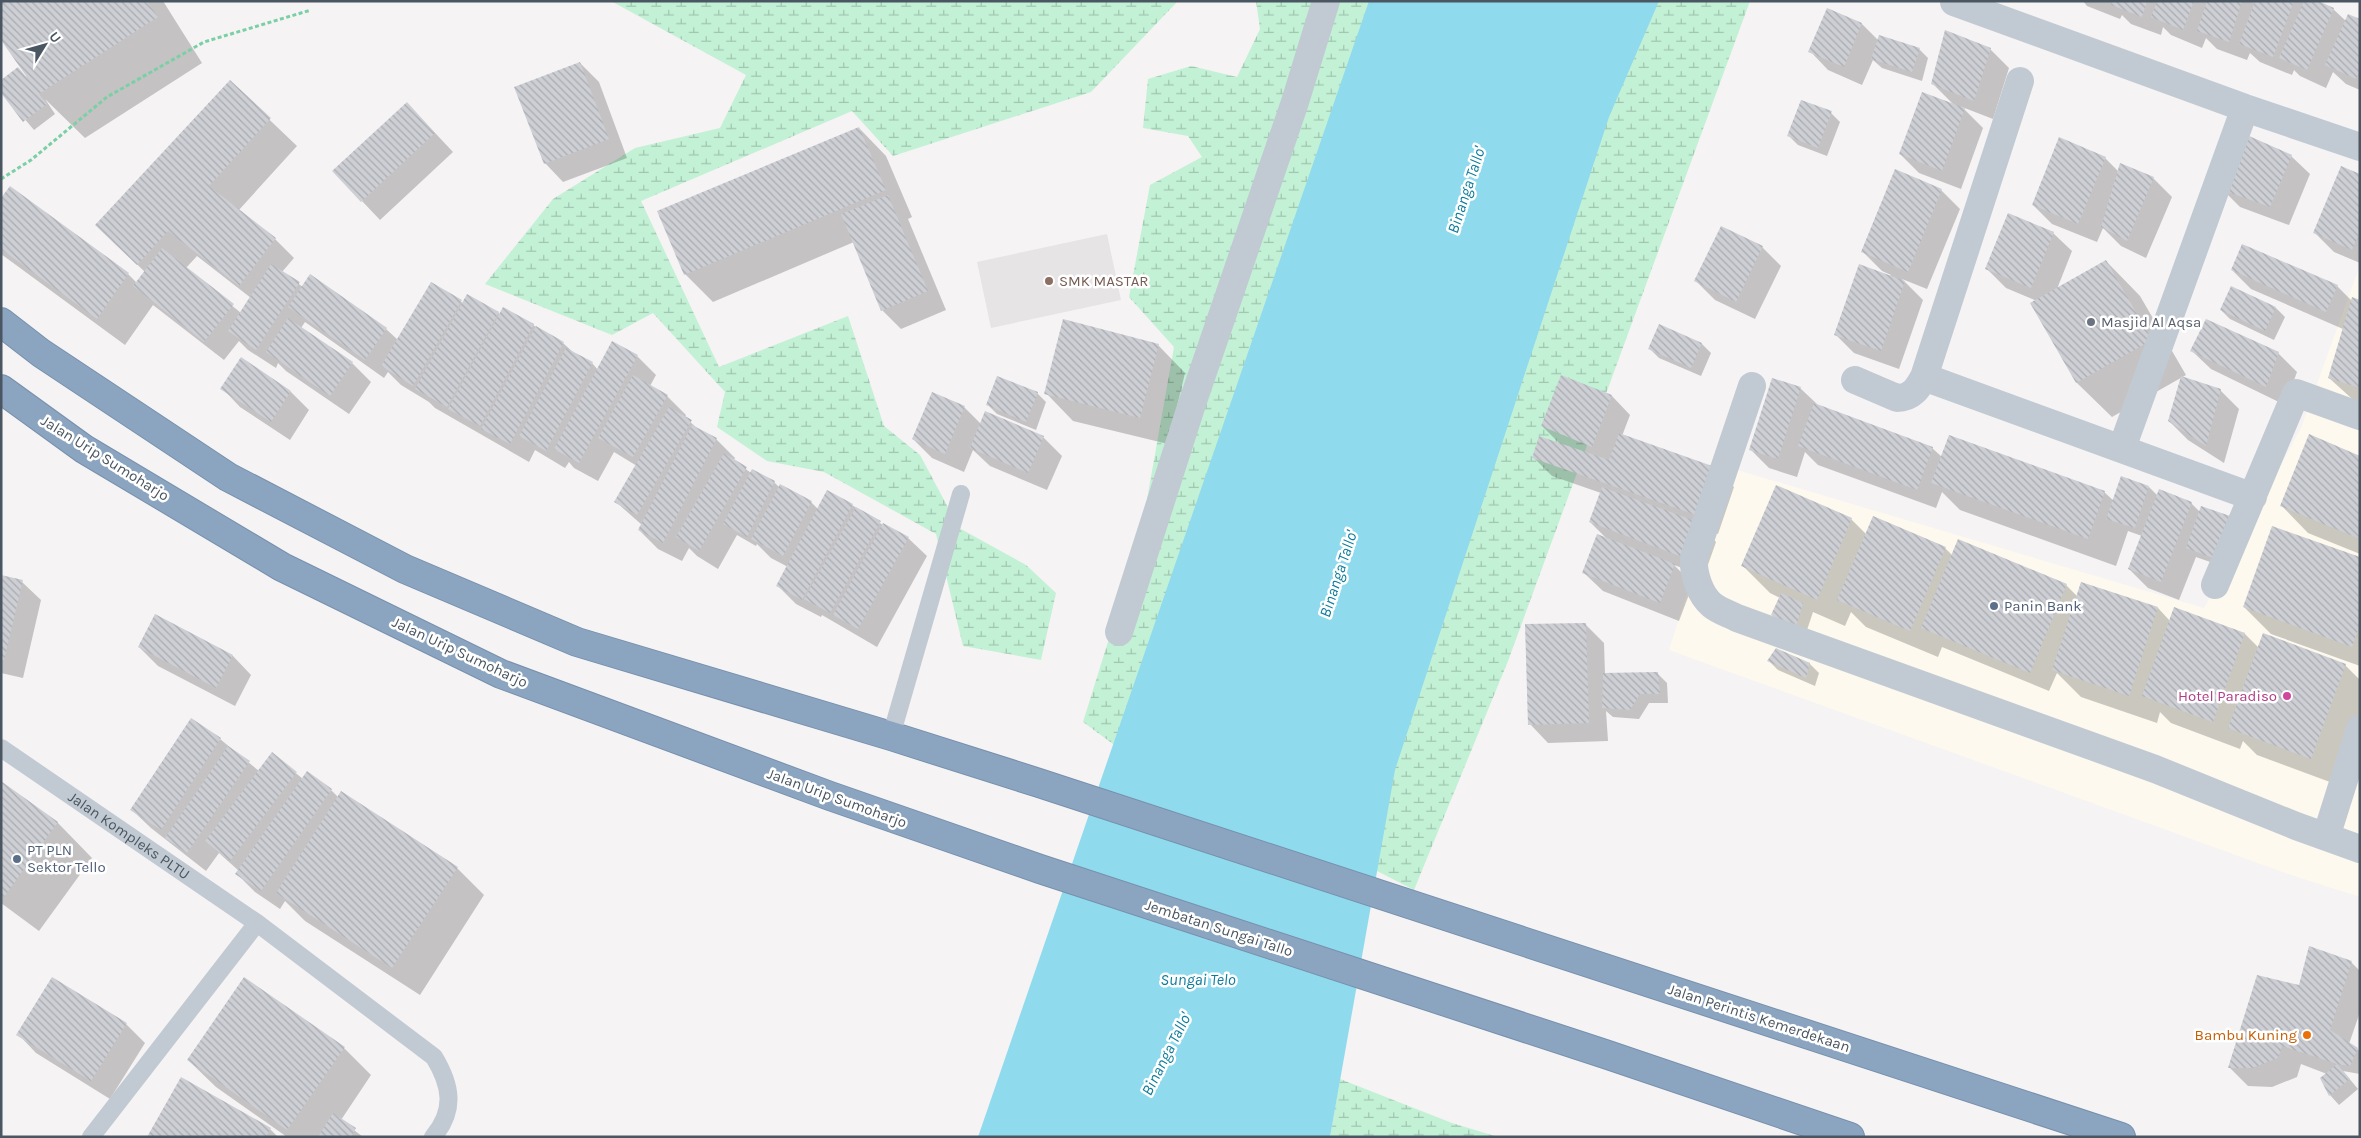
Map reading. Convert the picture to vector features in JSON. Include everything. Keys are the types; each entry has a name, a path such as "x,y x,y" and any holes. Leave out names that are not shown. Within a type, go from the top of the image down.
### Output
{"highway":[{"path":"1,322 40,353 228,477 405,569 577,642 892,736"},
{"name":"Jalan Urip Sumoharjo","path":"1,389 84,448 282,566 501,674 830,796 1040,869"},
{"name":"Jalan Perintis Kemerdekaan","path":"892,736 1396,901 1572,956 2120,1137"},
{"name":"Jembatan Sungai Tallo","path":"1040,869 1605,1054 1850,1137"}],"street":[{"path":"1118,632 1192,404 1295,102 1326,1"},
{"path":"1954,2 2245,108 2360,147"},
{"path":"1855,380 1897,398 1903,398 1914,392 1924,377 2020,81"},
{"path":"2122,448 2245,108"},
{"path":"1924,377 2253,497"},
{"path":"1752,386 1694,558 1693,571 1712,605 1737,618 2155,769 2360,849"},
{"path":"2215,585 2296,393 2360,416"},
{"path":"2326,837 2360,729"}],"lane":[{"path":"892,736 961,494"},
{"name":"Jalan Kompleks PLTU","path":"1,748 257,923 434,1057 446,1077 450,1102 438,1131 433,1137"},
{"path":"91,1137 257,923"}],"path":[{"path":"1,179 31,160 107,97 204,42 311,10"}],"shaded area":[{"name":"SMK MASTAR","path":"1107,234 1121,300 991,328 977,262"},
{"path":"2360,265 2360,897 2291,875 1669,650 1727,467 2204,608 2301,428"}],"green space":[{"path":"611,1 1178,1 1091,92 893,156 852,111 641,201 719,367 848,316 884,426 920,455 959,528 1026,565 1056,593 1041,660 963,646 936,534 824,472 767,461 717,427 725,392 653,313 612,335 485,284 553,199 635,148 720,128 746,75"},
{"path":"1256,1 1390,1 1162,780 1083,722 1140,539 1174,347 1129,297 1150,185 1202,157 1188,136 1143,128 1148,79 1191,66 1237,77 1260,29"},
{"path":"1605,1 1750,1 1508,661 1414,890 1346,855"},
{"path":"1340,1079 1452,1123 1498,1137 1330,1137"}],"water":[{"name":"Sungai Telo","path":"1369,1 1659,1 1609,117 1395,770 1330,1137 978,1137"}],"building":[{"path":"1,1 147,1 158,17 39,94 47,104 23,122 1,93 1,80 18,67 31,83 1,40"},
{"path":"2112,1 2147,1 2142,17 2111,5"},
{"path":"2157,1 2194,1 2183,30 2151,17"},
{"path":"2207,1 2242,1 2229,42 2197,31"},
{"path":"2255,1 2294,1 2273,57 2239,44"},
{"path":"2304,1 2318,1 2334,8 2307,70 2279,58"},
{"path":"1827,8 1862,23 1844,67 1808,52"},
{"path":"2348,14 2360,19 2360,70 2356,79 2325,65"},
{"path":"1945,30 1991,48 1974,101 1931,84"},
{"path":"1879,35 1920,48 1912,72 1871,59"},
{"path":"580,62 609,139 544,164 514,87"},
{"path":"230,80 271,118 209,186 276,238 239,286 168,231 137,265 95,225"},
{"path":"1922,92 1965,108 1942,171 1899,154"},
{"path":"1801,100 1832,111 1818,148 1787,136"},
{"path":"407,102 435,133 361,202 332,171"},
{"path":"859,127 886,190 684,275 657,211"},
{"path":"2240,132 2292,155 2270,207 2220,189"},
{"path":"2059,137 2106,157 2078,224 2032,205"},
{"path":"2120,163 2154,177 2127,241 2101,227"},
{"path":"2341,166 2360,174 2360,231 2352,250 2313,233"},
{"path":"1895,169 1942,189 1908,272 1861,252"},
{"path":"10,186 129,273 97,319 1,249 1,198"},
{"path":"888,195 928,291 881,311 841,214"},
{"path":"2008,213 2054,232 2031,288 1985,269"},
{"path":"1721,226 1763,246 1736,302 1694,281"},
{"path":"2242,244 2338,285 2326,312 2231,270"},
{"path":"162,248 234,304 204,342 133,286"},
{"name":"Masjid Al Aqsa","path":"2106,260 2152,340 2076,383 2030,303"},
{"path":"271,264 300,282 256,350 228,331"},
{"path":"1859,264 1905,281 1881,351 1834,335"},
{"path":"310,274 387,328 365,360 288,307"},
{"path":"431,282 462,300 413,386 381,366"},
{"path":"2231,286 2276,307 2265,331 2220,310"},
{"path":"467,294 499,312 447,407 415,389"},
{"path":"2352,297 2360,300 2360,388 2328,378"},
{"path":"503,307 534,324 480,426 448,409"},
{"path":"288,318 353,362 330,396 266,352"},
{"path":"1063,319 1159,344 1140,418 1044,394"},
{"path":"2206,319 2279,352 2266,387 2190,351"},
{"path":"1659,324 1702,343 1691,368 1648,349"},
{"path":"536,326 564,342 510,444 481,429"},
{"path":"612,341 638,355 579,463 554,449"},
{"path":"566,348 593,362 546,451 519,436"},
{"path":"241,357 291,391 271,422 220,389"},
{"path":"633,375 668,395 633,457 598,438"},
{"path":"1561,375 1612,395 1592,447 1541,426"},
{"path":"997,376 1038,392 1026,422 986,405"},
{"path":"2181,376 2221,389 2206,446 2168,421"},
{"path":"1772,378 1801,387 1778,459 1749,450"},
{"path":"932,392 965,406 945,454 912,439"},
{"path":"1814,403 1933,447 1917,490 1798,446"},
{"path":"669,407 692,420 637,515 614,502"},
{"path":"985,411 1044,436 1028,473 970,448"},
{"path":"692,425 717,438 663,543 638,530"},
{"path":"1619,433 1715,467 1699,516 1532,458 1539,436 1609,460"},
{"path":"2309,434 2360,456 2360,539 2280,506"},
{"path":"1949,435 2105,491 2088,539 1931,483"},
{"path":"724,453 747,467 699,551 676,537"},
{"path":"752,469 775,481 747,537 723,524"},
{"path":"2121,476 2149,486 2135,528 2106,519"},
{"path":"780,484 812,501 783,556 751,539"},
{"path":"1776,485 1852,518 1817,600 1741,566"},
{"path":"1602,487 1698,522 1685,558 1589,522"},
{"path":"2159,489 2192,502 2161,582 2128,569"},
{"path":"827,490 853,504 802,600 776,586"},
{"path":"2201,506 2236,518 2221,561 2186,548"},
{"path":"856,507 881,521 830,613 804,599"},
{"path":"1873,516 1946,547 1910,631 1837,600"},
{"path":"883,523 909,537 858,629 833,615"},
{"path":"2272,526 2360,557 2360,624 2352,647 2243,607"},
{"path":"1597,534 1675,564 1660,603 1582,573"},
{"name":"Panin Bank","path":"1958,539 2067,584 2030,673 1921,628"},
{"path":"1,575 23,580 4,660 1,659"},
{"path":"2081,582 2158,607 2129,696 2052,670"},
{"path":"1781,593 1803,603 1796,627 1771,615"},
{"path":"2174,607 2245,633 2213,722 2142,696"},
{"path":"155,614 233,655 216,688 138,647"},
{"path":"1586,623 1589,723 1528,725 1525,624"},
{"name":"Hotel Paradiso","path":"2263,633 2346,664 2311,759 2228,728"},
{"path":"1776,648 1810,663 1806,678 1767,661"},
{"path":"1658,672 1660,694 1640,694 1630,710 1602,708 1603,673"},
{"path":"191,718 221,738 161,830 130,810"},
{"path":"228,746 250,761 187,853 165,838"},
{"path":"272,752 297,772 230,861 205,841"},
{"path":"307,771 332,789 261,891 235,874"},
{"name":"PT PLN Sektor Tello","path":"1,781 58,822 4,897 1,895"},
{"path":"341,791 458,867 392,968 276,893"},
{"path":"2309,946 2352,961 2330,1030 2358,1048 2350,1066 2337,1064 2282,1046 2278,1058 2252,1068 2228,1068 2257,975 2299,985"},
{"path":"52,977 127,1023 91,1081 16,1035"},
{"path":"244,977 345,1047 287,1130 187,1060"},
{"path":"2337,1064 2350,1079 2329,1096 2320,1078"},
{"path":"181,1077 271,1128 266,1137 147,1137"},
{"path":"333,1113 356,1128 351,1137 318,1137"}],"place":[{"name":"SMK MASTAR","path":"1049,281"},
{"name":"Masjid Al Aqsa","path":"2091,322"},
{"name":"Panin Bank","path":"1994,606"},
{"name":"Hotel Paradiso","path":"2287,696"},
{"name":"PT PLN Sektor Tello","path":"17,859"},
{"name":"Bambu Kuning","path":"2307,1035"}],"water label":[{"name":"Binanga Tallo'","path":"1466,190"},
{"name":"Binanga Tallo'","path":"1338,574"},
{"name":"Binanga Tallo'","path":"1166,1054"}]}
